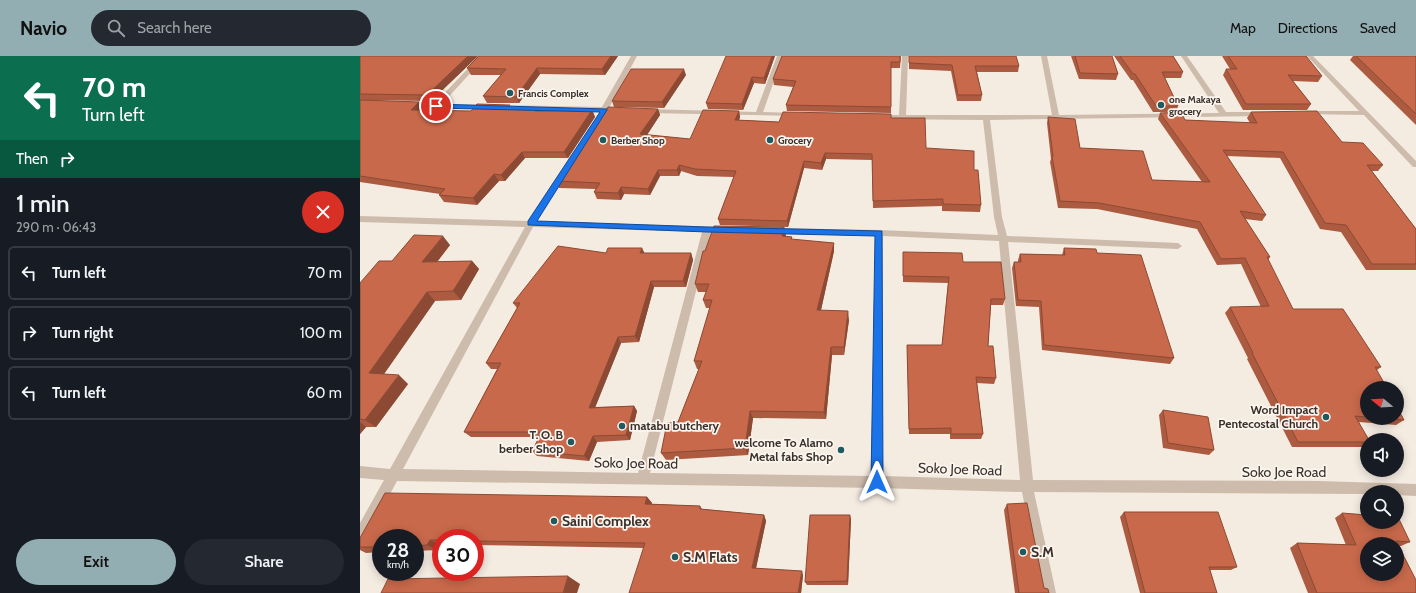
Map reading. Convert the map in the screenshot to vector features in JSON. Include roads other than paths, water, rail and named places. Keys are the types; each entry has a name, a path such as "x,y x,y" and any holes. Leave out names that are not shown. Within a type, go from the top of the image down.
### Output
{"street":[{"path":"436,106 483,56"},
{"path":"596,123 634,56"},
{"path":"759,114 780,56"},
{"path":"902,118 905,56"},
{"path":"1044,56 1056,116"},
{"path":"1184,56 1224,114"},
{"path":"1310,56 1416,165"},
{"path":"398,104 628,111"},
{"path":"635,111 807,115"},
{"path":"1301,113 1365,113"},
{"path":"870,117 986,118 1270,114"},
{"path":"986,118 1002,238 1026,486 1048,593"},
{"path":"360,536 531,223 570,163"},
{"path":"360,219 738,230"},
{"path":"643,478 707,230"},
{"path":"761,230 879,233 1178,246"},
{"path":"877,482 879,233"},
{"name":"Soko Joe Road","path":"360,472 393,474 1026,486 1318,487 1416,490"}],"place":[{"name":"Francis Complex","path":"510,93"},
{"name":"one Makaya grocery","path":"1161,105"},
{"name":"Berber Shop","path":"603,140"},
{"name":"Grocery","path":"770,140"},
{"name":"Word Impact Pentecostal Church","path":"1326,417"},
{"name":"matabu butchery","path":"622,426"},
{"name":"T. O. B berber Shop","path":"571,442"},
{"name":"welcome To Alamo Metal fabs Shop","path":"841,450"},
{"name":"Saini Complex","path":"554,521"},
{"name":"S.M","path":"1023,552"},
{"name":"S.M Flats","path":"675,557"}]}
